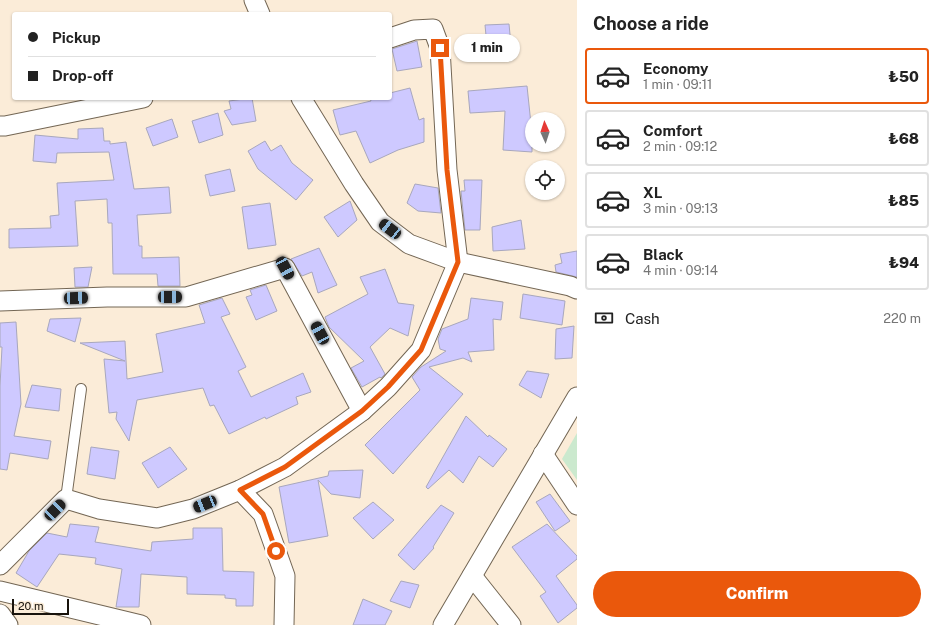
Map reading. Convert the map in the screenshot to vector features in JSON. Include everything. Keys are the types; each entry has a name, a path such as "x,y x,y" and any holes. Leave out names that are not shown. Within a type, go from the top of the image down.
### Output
{"street":[{"path":"254,0 259,12"},
{"path":"0,565 66,498 99,509 157,518 193,509 240,490 285,467 362,411 388,387 421,350 458,262 447,170 440,48 433,29 414,30 392,37"},
{"path":"0,126 133,100"},
{"path":"303,100 354,184 380,222 409,244 458,262 570,286 577,289"},
{"path":"0,301 107,297 186,297 285,268 362,411"},
{"path":"443,625 577,397"},
{"path":"543,454 577,505"},
{"path":"240,490 263,514 284,576 284,625"},
{"path":"472,576 511,625"},
{"path":"0,591 141,625"},
{"path":"0,614 8,625"}],"lane":[{"path":"66,498 81,389"}],"green space":[{"path":"577,433 577,480 562,459"}],"building":[{"path":"509,24 511,45 487,46 485,25"},
{"path":"417,41 422,67 397,71 392,49"},
{"path":"527,86 530,112 525,112 525,152 503,150 505,111 470,113 468,91"},
{"path":"410,88 419,120 424,118 424,142 398,150 370,163 356,131 340,135 333,110 371,100 392,100 392,92"},
{"path":"252,100 256,121 232,125 224,111 231,109 229,101"},
{"path":"218,113 223,135 199,143 192,121"},
{"path":"172,119 178,137 153,146 146,128"},
{"path":"103,128 104,141 110,141 110,144 126,142 134,189 169,187 171,213 137,215 139,246 142,246 142,258 179,257 180,286 158,286 157,274 113,274 112,223 108,223 107,199 75,201 78,246 9,248 9,229 51,228 50,216 59,215 57,183 114,180 109,152 57,153 56,163 33,161 35,135 78,139 78,129"},
{"path":"265,141 271,151 281,145 292,163 313,180 296,200 258,169 248,151"},
{"path":"230,169 235,191 210,196 205,175"},
{"path":"464,180 482,180 480,230 465,230 461,191 465,191"},
{"path":"415,184 438,188 441,213 418,211 407,203"},
{"path":"350,201 357,220 338,237 324,217"},
{"path":"270,203 276,245 248,249 242,207"},
{"path":"521,220 525,249 493,251 492,227"},
{"path":"319,248 337,285 318,293 312,272 302,276 291,259"},
{"path":"577,251 577,277 556,272 555,265 562,263 560,254"},
{"path":"92,267 88,287 75,287 74,268"},
{"path":"385,269 398,303 414,305 408,336 390,328 370,347 385,374 381,378 380,377 362,387 351,368 364,361 329,327 325,317 368,294 360,277"},
{"path":"266,285 277,311 256,320 246,297 252,295 250,290"},
{"path":"523,294 565,301 562,325 520,318"},
{"path":"222,298 230,314 221,317 246,367 238,371 251,397 303,373 311,392 296,397 298,404 266,419 265,417 229,434 214,405 210,406 203,388 137,400 129,441 116,419 117,412 109,413 104,359 125,361 80,343 125,341 127,379 163,372 156,334 205,323 199,305"},
{"path":"471,298 503,302 501,320 493,319 494,350 468,352 472,362 463,358 429,367 463,394 393,474 365,445 420,390 412,377 421,367 446,351 440,349 438,339 442,329 468,319"},
{"path":"81,318 75,342 47,331 50,319"},
{"path":"16,322 21,404 14,436 51,441 48,459 10,453 7,470 0,469 0,386 2,347 0,347 0,323"},
{"path":"574,326 572,358 555,359 556,329"},
{"path":"527,371 549,374 541,398 519,385"},
{"path":"32,385 61,389 59,411 25,407"},
{"path":"466,416 488,437 489,435 507,449 493,467 479,456 463,483 449,470 428,489 426,487"},
{"path":"91,447 119,451 115,479 87,474"},
{"path":"170,447 187,469 158,488 142,463"},
{"path":"363,470 360,498 331,494 318,480 328,536 289,543 279,487 328,476 329,471"},
{"path":"550,494 570,521 555,531 536,502"},
{"path":"373,502 394,520 373,539 353,518"},
{"path":"441,505 454,513 433,547 434,548 414,570 398,555"},
{"path":"70,524 99,527 95,542 151,551 152,542 193,539 193,528 222,528 223,571 254,572 253,606 236,606 236,599 225,598 225,595 187,594 187,577 141,574 139,607 116,607 122,569 95,564 96,558 59,554 37,587 16,573 29,551 47,533 67,537"},
{"path":"547,524 577,556 577,559 556,576 577,605 577,608 558,623 540,596 546,592 512,547"},
{"path":"401,581 419,585 410,608 390,601"},
{"path":"363,599 392,611 385,625 353,625"}],"route":[{"path":"276,551 263,514 240,490 285,467 362,411 388,387 421,350 458,262 447,170 440,48"}]}
